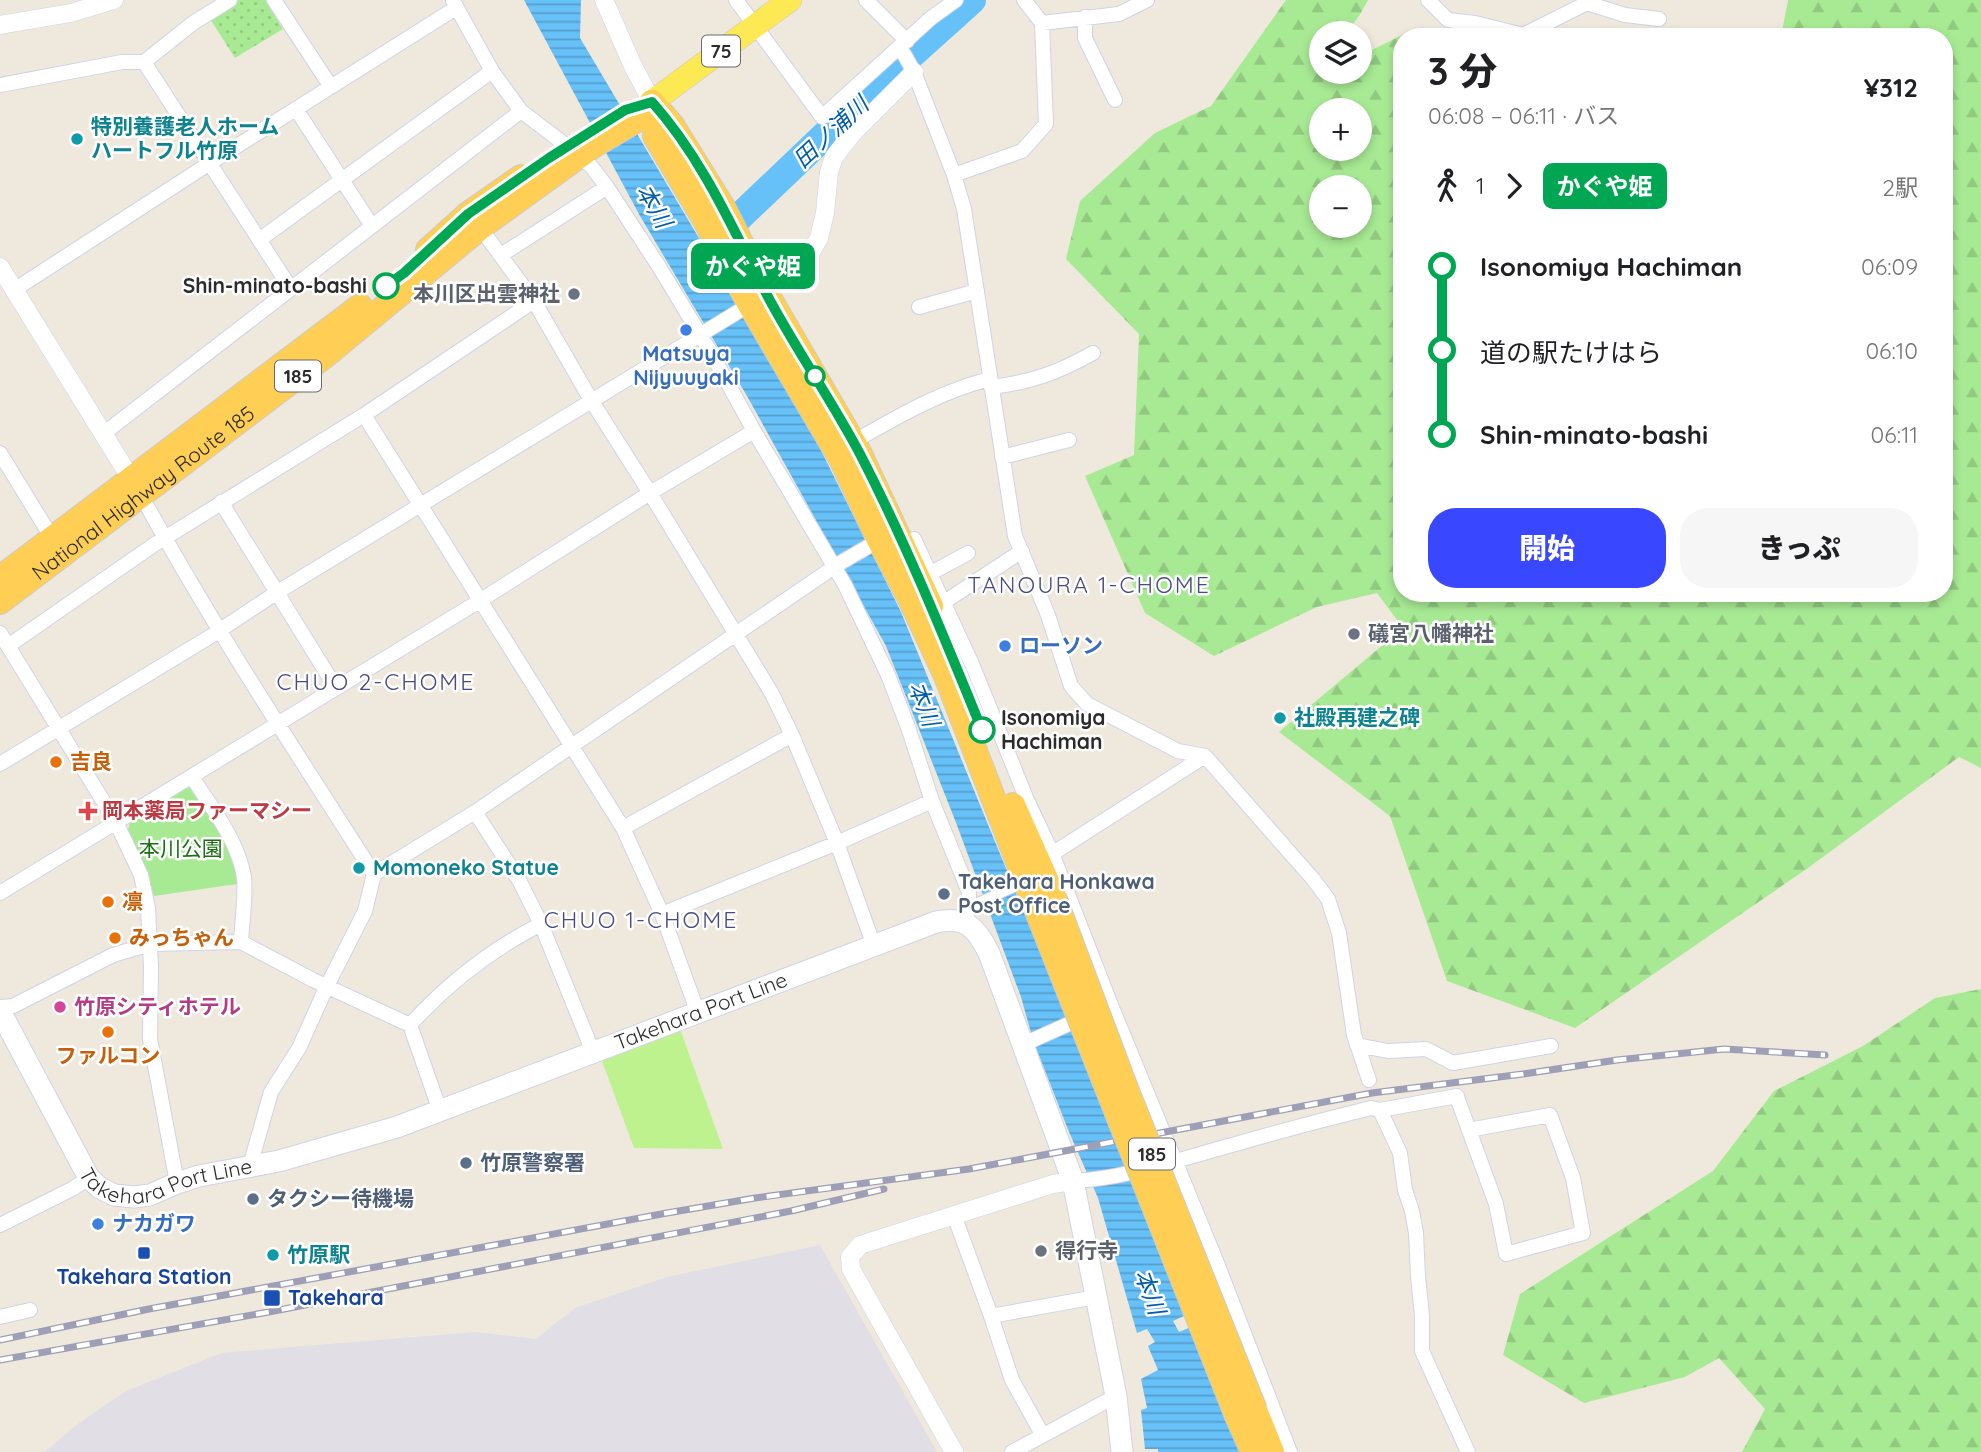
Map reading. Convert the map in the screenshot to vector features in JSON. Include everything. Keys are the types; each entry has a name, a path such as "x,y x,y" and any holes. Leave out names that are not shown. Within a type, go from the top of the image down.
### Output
{"highway":[{"name":"National Highway Route 185","path":"0,602 136,487 404,273 474,220 581,146 652,102"},
{"name":"185","path":"652,102 672,125 731,245 753,302 842,461 932,610 1045,858 1044,901 1217,1365 1253,1452"},
{"name":"185","path":"753,302 853,442 890,538"},
{"name":"National Highway Route 185","path":"0,578 52,538 136,487"},
{"name":"185","path":"932,610 946,676 1127,1090 1272,1452"}],"main road":[{"name":"75","path":"652,102 790,0"},
{"name":"Takehara Port Line","path":"0,1009 89,1178 114,1195 134,1197 150,1195 199,1176 279,1161 397,1127 971,911"},
{"path":"971,911 971,926 989,953 1028,1042 1082,1180 1096,1297 1116,1396 1122,1452"}],"street":[{"path":"0,24 71,13 114,0"},
{"path":"0,85 122,62 144,62 192,23 230,0"},
{"path":"274,0 331,87"},
{"path":"604,0 652,102"},
{"path":"736,0 822,117 931,18 956,0"},
{"path":"866,0 903,46 954,175 964,209 1014,536 1048,615 1071,686 1087,704 1178,751 1205,755 1313,879 1328,899 1339,933 1354,1035 1369,1080"},
{"path":"954,175 1022,151 1046,124 1042,23 1024,0"},
{"path":"1042,23 1119,14 1147,0"},
{"path":"1428,0 1448,20 1495,28"},
{"path":"1537,28 1587,3 1625,15 1659,19"},
{"path":"7,295 331,87 454,4 492,71 521,111 581,146 591,166 703,332 754,431 837,565 888,675 932,801 969,892 971,911 1017,885"},
{"path":"1085,17 1085,38 1115,100"},
{"path":"144,62 291,289"},
{"path":"0,764 753,302 807,260 819,238 825,213 829,172 834,157 912,69"},
{"path":"259,240 492,71"},
{"path":"296,109 372,226"},
{"path":"103,434 521,111"},
{"path":"501,254 607,187"},
{"path":"474,220 534,301 771,692 792,735 837,844 874,946"},
{"path":"0,267 7,295 103,434 277,723 374,874"},
{"path":"919,307 977,291"},
{"path":"177,1183 150,1039 150,944 148,908 141,874 116,822 4,640 221,502 365,415 534,301"},
{"path":"853,442 962,386 1016,384 1059,372 1093,353"},
{"path":"365,415 623,828 662,914 698,1013"},
{"path":"0,893 754,431"},
{"path":"1002,457 1069,440"},
{"path":"0,453 52,538"},
{"path":"221,502 336,688"},
{"path":"250,1166 271,1091 299,1048 365,911 374,874 475,813 837,565 890,538 931,573 932,610"},
{"path":"932,610 1022,551"},
{"path":"931,573 968,553"},
{"path":"623,828 792,735"},
{"path":"1205,755 1045,858 1171,1162 1215,1258 1290,1452"},
{"path":"191,777 229,836 239,858 244,878 241,942"},
{"path":"662,914 837,844 932,801"},
{"path":"475,813 519,880 541,924 593,1052"},
{"path":"410,1025 432,1001 497,948 541,924"},
{"path":"0,1009 13,1006 113,955 150,944 241,942 410,1025 440,1111"},
{"path":"1028,1042 1108,1006"},
{"path":"1357,1045 1388,1051 1426,1049 1453,1063 1551,1045"},
{"path":"954,1452 851,1269 850,1256 860,1245 1052,1184 1171,1162 1371,1108 1380,1110 1457,1096 1469,1130 1496,1204 1506,1254 1583,1233 1573,1178 1550,1115 1469,1130"},
{"path":"1380,1110 1400,1153 1405,1190 1416,1233 1422,1351 1468,1452"},
{"path":"0,1225 89,1178"},
{"path":"954,1215 1012,1380 1042,1434"},
{"path":"991,1316 1096,1297"},
{"path":"0,1317 30,1310"},
{"path":"1012,1452 1116,1396"}],"shaded area":[{"path":"820,1245 937,1452 45,1452 75,1426 126,1391 221,1353 475,1332 536,1339 575,1308 667,1277"}],"green space":[{"path":"238,0 265,0 283,29 235,58 210,19"},
{"path":"1286,0 1368,0 1355,21 1309,21 1309,84 1372,84 1372,50 1393,40 1393,602 1953,602 1953,28 1783,28 1788,0 1981,0 1981,768 1959,757 1808,868 1575,1028 1447,981 1390,816 1279,732 1403,628 1377,593 1317,607 1214,656 1145,613 1085,476 1134,455 1139,334 1066,259 1080,201 1155,133 1211,106"},
{"name":"本川公園","path":"187,787 191,788 227,846 237,884 154,896 128,830 130,822"},
{"path":"1981,989 1981,1452 1742,1452 1765,1409 1719,1358 1685,1377 1584,1403 1503,1355 1520,1294 1713,1171 1774,1091 1863,1046 1935,998"},
{"path":"680,1029 723,1149 634,1148 601,1058"}],"water":[{"name":"本川","path":"524,0 581,0 580,38 800,408 901,612 1023,910 1221,1299 1173,1321 1179,1332 1229,1311 1279,1452 1158,1452 1158,1449 1145,1449 1141,1410 1147,1408 1141,1379 1158,1370 1148,1346 1155,1342 1147,1329 1137,1333 1098,1198 1033,1040 1021,997 955,820 886,646 747,396 640,216"}],"waterway":[{"name":"田ノ浦川","path":"713,242 882,81 972,0"}],"railway":[{"path":"0,1340 149,1309 667,1213 755,1198 969,1169 1372,1093 1617,1060 1724,1049 1825,1055"},
{"path":"0,1360 274,1311 791,1211 884,1189"}],"bus line":[{"name":"かぐや姫","path":"386,286 404,273 468,214 625,110 652,102 672,125 723,207 767,294 859,452 925,592 982,730"}],"place":[{"name":"特別養護老人ホーム ハートフル竹原","path":"77,139"},
{"name":"Shin-minato-bashi","path":"386,286"},
{"name":"本川区出雲神社","path":"574,294"},
{"name":"Matsuya Nijyuuyaki","path":"686,330"},
{"name":"礒宮八幡神社","path":"1354,634"},
{"name":"ローソン","path":"1005,646"},
{"name":"社殿再建之碑","path":"1280,718"},
{"name":"Isonomiya Hachiman","path":"982,730"},
{"name":"吉良","path":"56,762"},
{"name":"岡本薬局ファーマシー","path":"88,811"},
{"name":"Momoneko Statue","path":"359,868"},
{"name":"Takehara Honkawa Post Office","path":"944,894"},
{"name":"凛","path":"108,902"},
{"name":"みっちゃん","path":"115,938"},
{"name":"竹原シティホテル","path":"60,1007"},
{"name":"ファルコン","path":"108,1032"},
{"name":"竹原警察署","path":"466,1163"},
{"name":"タクシー待機場","path":"253,1199"},
{"name":"ナカガワ","path":"98,1224"},
{"name":"得行寺","path":"1041,1251"},
{"name":"Takehara Station","path":"144,1253"},
{"name":"竹原駅","path":"273,1255"},
{"name":"Takehara","path":"272,1298"}],"district":[{"name":"TANOURA 1-CHOME","path":"1089,585"},
{"name":"CHUO 2-CHOME","path":"376,682"},
{"name":"CHUO 1-CHOME","path":"641,920"}]}
